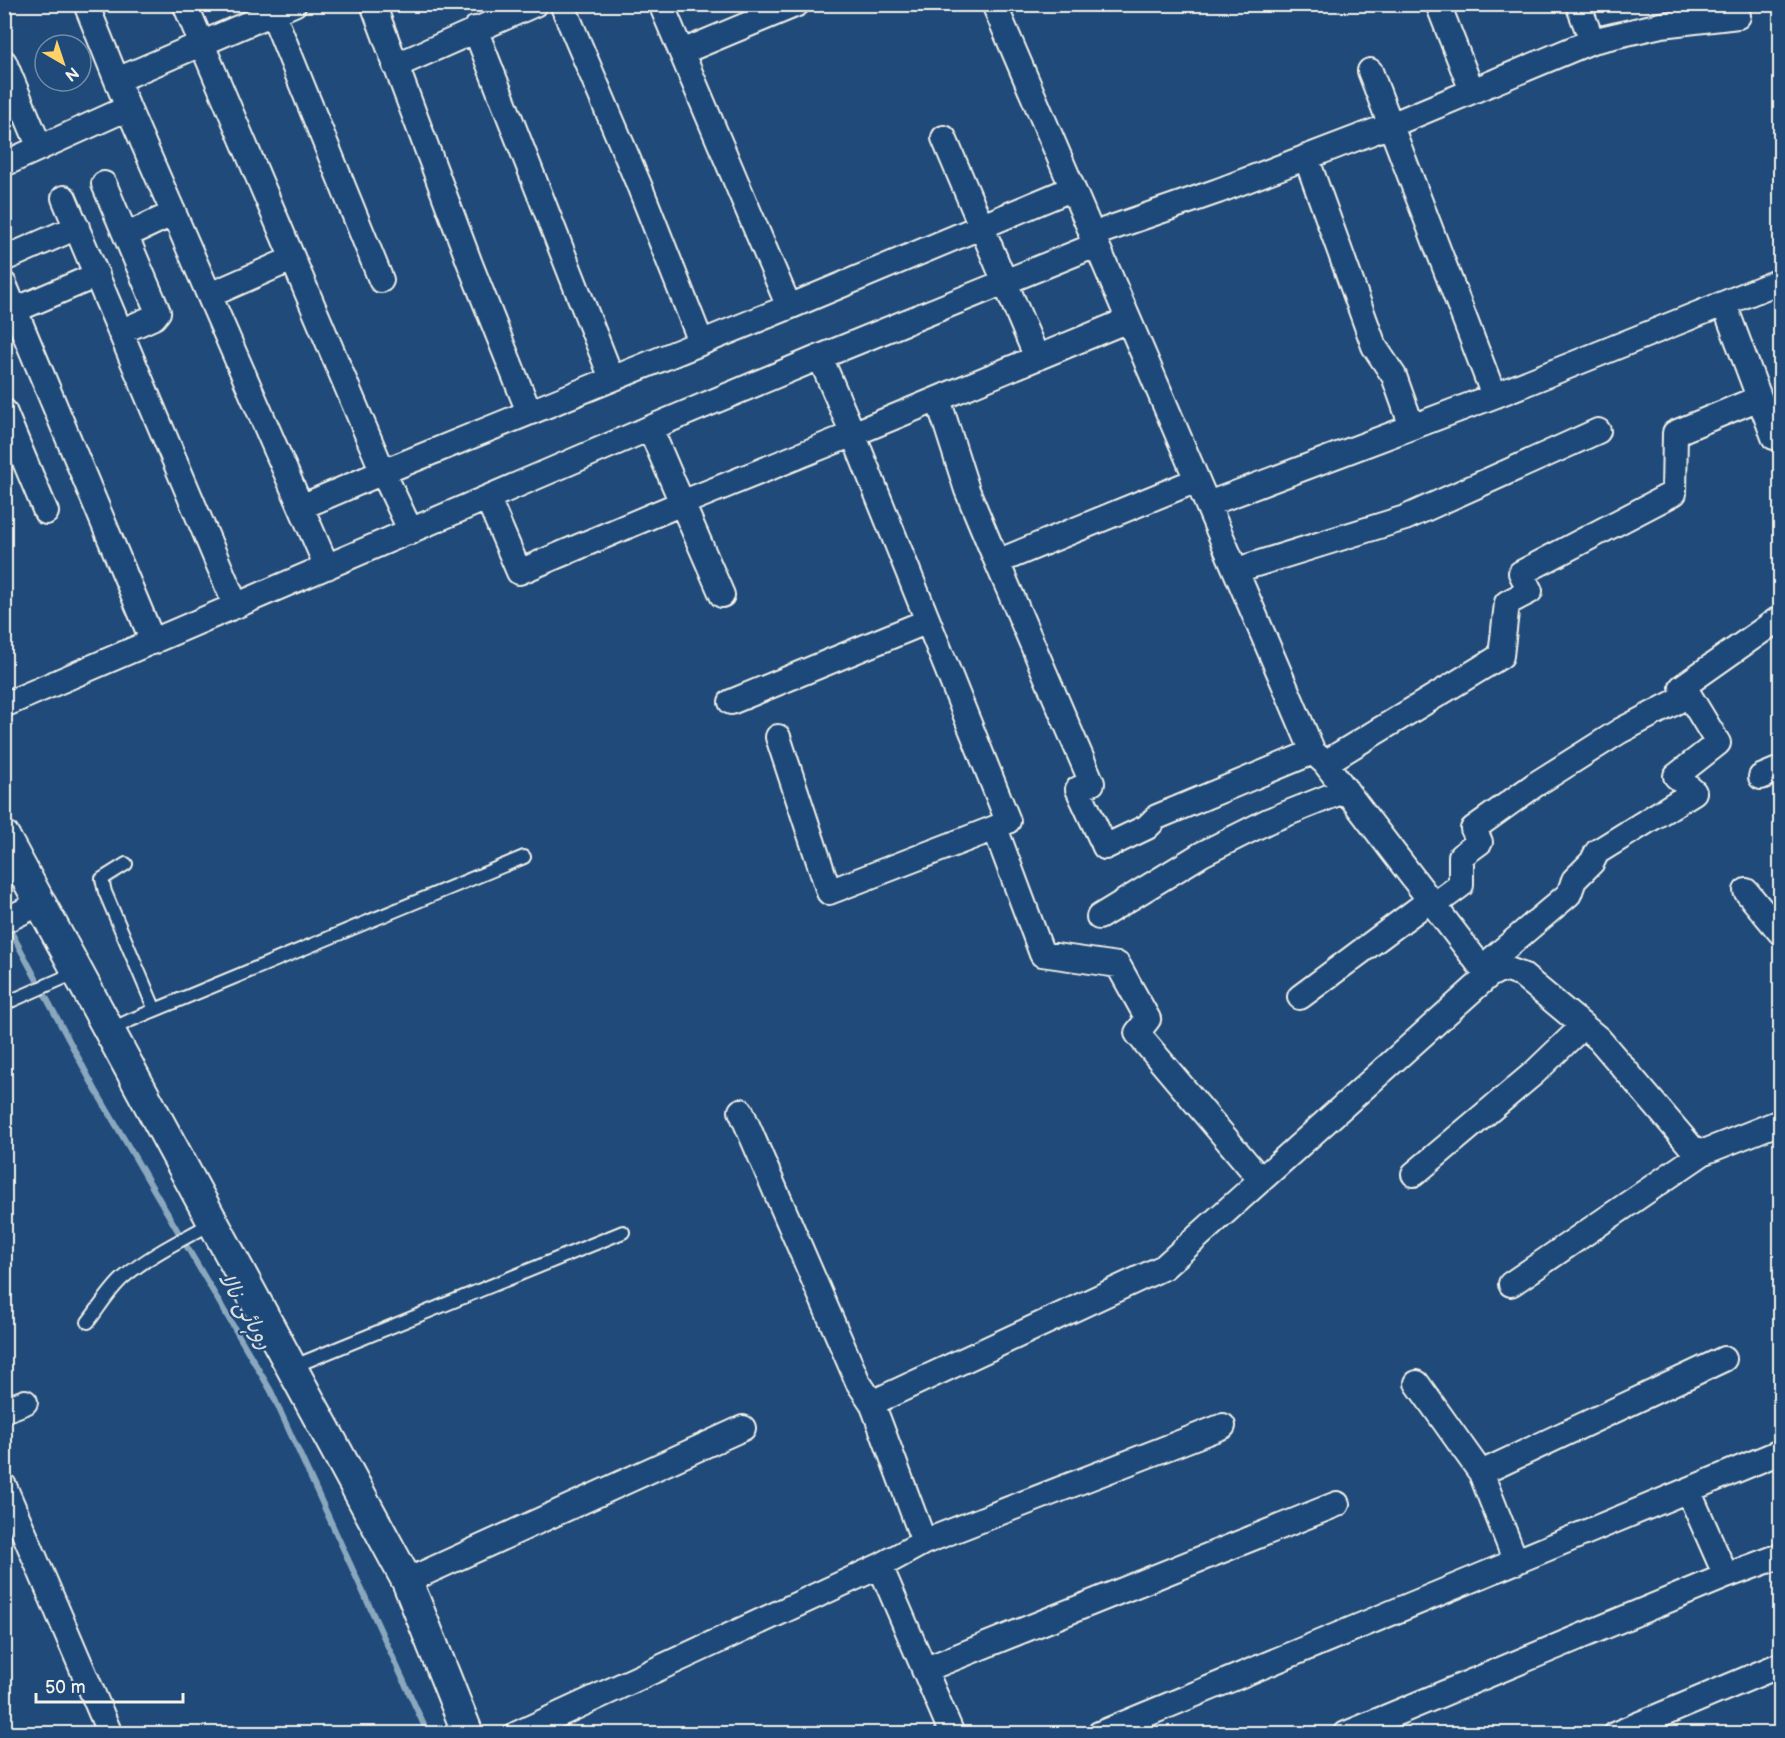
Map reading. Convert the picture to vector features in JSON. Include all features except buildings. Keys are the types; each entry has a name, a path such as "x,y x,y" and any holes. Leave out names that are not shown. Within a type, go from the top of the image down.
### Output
{"street":[{"path":"86,4 327,567"},
{"path":"185,4 383,472 411,532"},
{"path":"373,4 470,264 529,412"},
{"path":"395,66 535,4"},
{"path":"562,4 639,185 701,342"},
{"path":"661,4 789,307"},
{"path":"682,52 797,4"},
{"path":"994,4 1093,240 1319,757 1485,972"},
{"path":"1438,4 1472,91"},
{"path":"1578,4 1592,41"},
{"path":"117,80 279,7 381,280"},
{"path":"4,705 650,428 1005,282 1093,240 1391,125 1592,41 1661,25 1738,16"},
{"path":"476,29 612,379"},
{"path":"4,62 40,148"},
{"path":"1370,71 1494,396"},
{"path":"4,164 129,108"},
{"path":"944,138 1037,358"},
{"path":"1306,157 1374,346 1394,376 1412,427"},
{"path":"104,184 158,312 154,317 120,332"},
{"path":"301,507 1071,189"},
{"path":"64,198 236,606"},
{"path":"127,235 174,213"},
{"path":"4,259 77,227"},
{"path":"210,295 292,259"},
{"path":"15,310 97,275"},
{"path":"1208,504 1494,396 1780,281"},
{"path":"4,284 153,642"},
{"path":"1724,304 1774,437 1780,435"},
{"path":"488,499 519,572 1128,320"},
{"path":"778,737 829,892 1008,821 820,357"},
{"path":"938,399 967,490 1092,783 1078,789 1105,847 1147,827 1157,817 1319,757 1502,656 1507,603 1530,591 1521,573 1674,493 1674,433 1759,398"},
{"path":"4,411 46,512"},
{"path":"650,428 722,595"},
{"path":"1237,570 1405,518 1598,431"},
{"path":"997,562 1197,480"},
{"path":"872,1403 1164,1267 1569,894 1574,880 1592,862 1597,852 1694,792 1676,776 1718,743 1682,687 1780,618"},
{"path":"731,702 928,621"},
{"path":"1300,997 1432,902 1461,885 1461,856 1480,842 1473,829 1536,784 1620,731 1689,695"},
{"path":"1099,917 1202,854 1268,821 1346,790"},
{"path":"995,828 1042,954 1118,965 1148,1019 1137,1034 1261,1180"},
{"path":"4,836 23,912 73,974 110,1030 209,1225 292,1367 407,1581 468,1734"},
{"path":"1746,891 1780,932"},
{"path":"1485,972 1503,968 1522,975 1599,1039 1692,1148 1704,1152"},
{"path":"1414,1174 1534,1073 1583,1026"},
{"path":"741,1111 858,1382 872,1403 924,1542"},
{"path":"1511,1284 1704,1152 1780,1122"},
{"path":"1481,1473 1724,1359"},
{"path":"1418,1383 1481,1473 1516,1562"},
{"path":"518,1734 880,1566 924,1542 1223,1426"},
{"path":"407,1581 743,1428"},
{"path":"1099,1734 1780,1452"},
{"path":"4,1486 11,1524 110,1734"},
{"path":"1688,1490 1726,1576"},
{"path":"924,1670 1338,1504"},
{"path":"1346,1734 1726,1576 1780,1556"},
{"path":"880,1566 951,1734"},
{"path":"1616,1734 1780,1665"}],"lane":[{"path":"110,1030 524,857"},
{"path":"126,864 102,879 105,892 155,1010"},
{"path":"4,1004 73,974"},
{"path":"88,1322 122,1279 158,1252 209,1225"},
{"path":"292,1367 623,1232"}],"waterway":[{"name":"روہائی نالا","path":"8,926 95,1089 271,1391 428,1734"}]}
